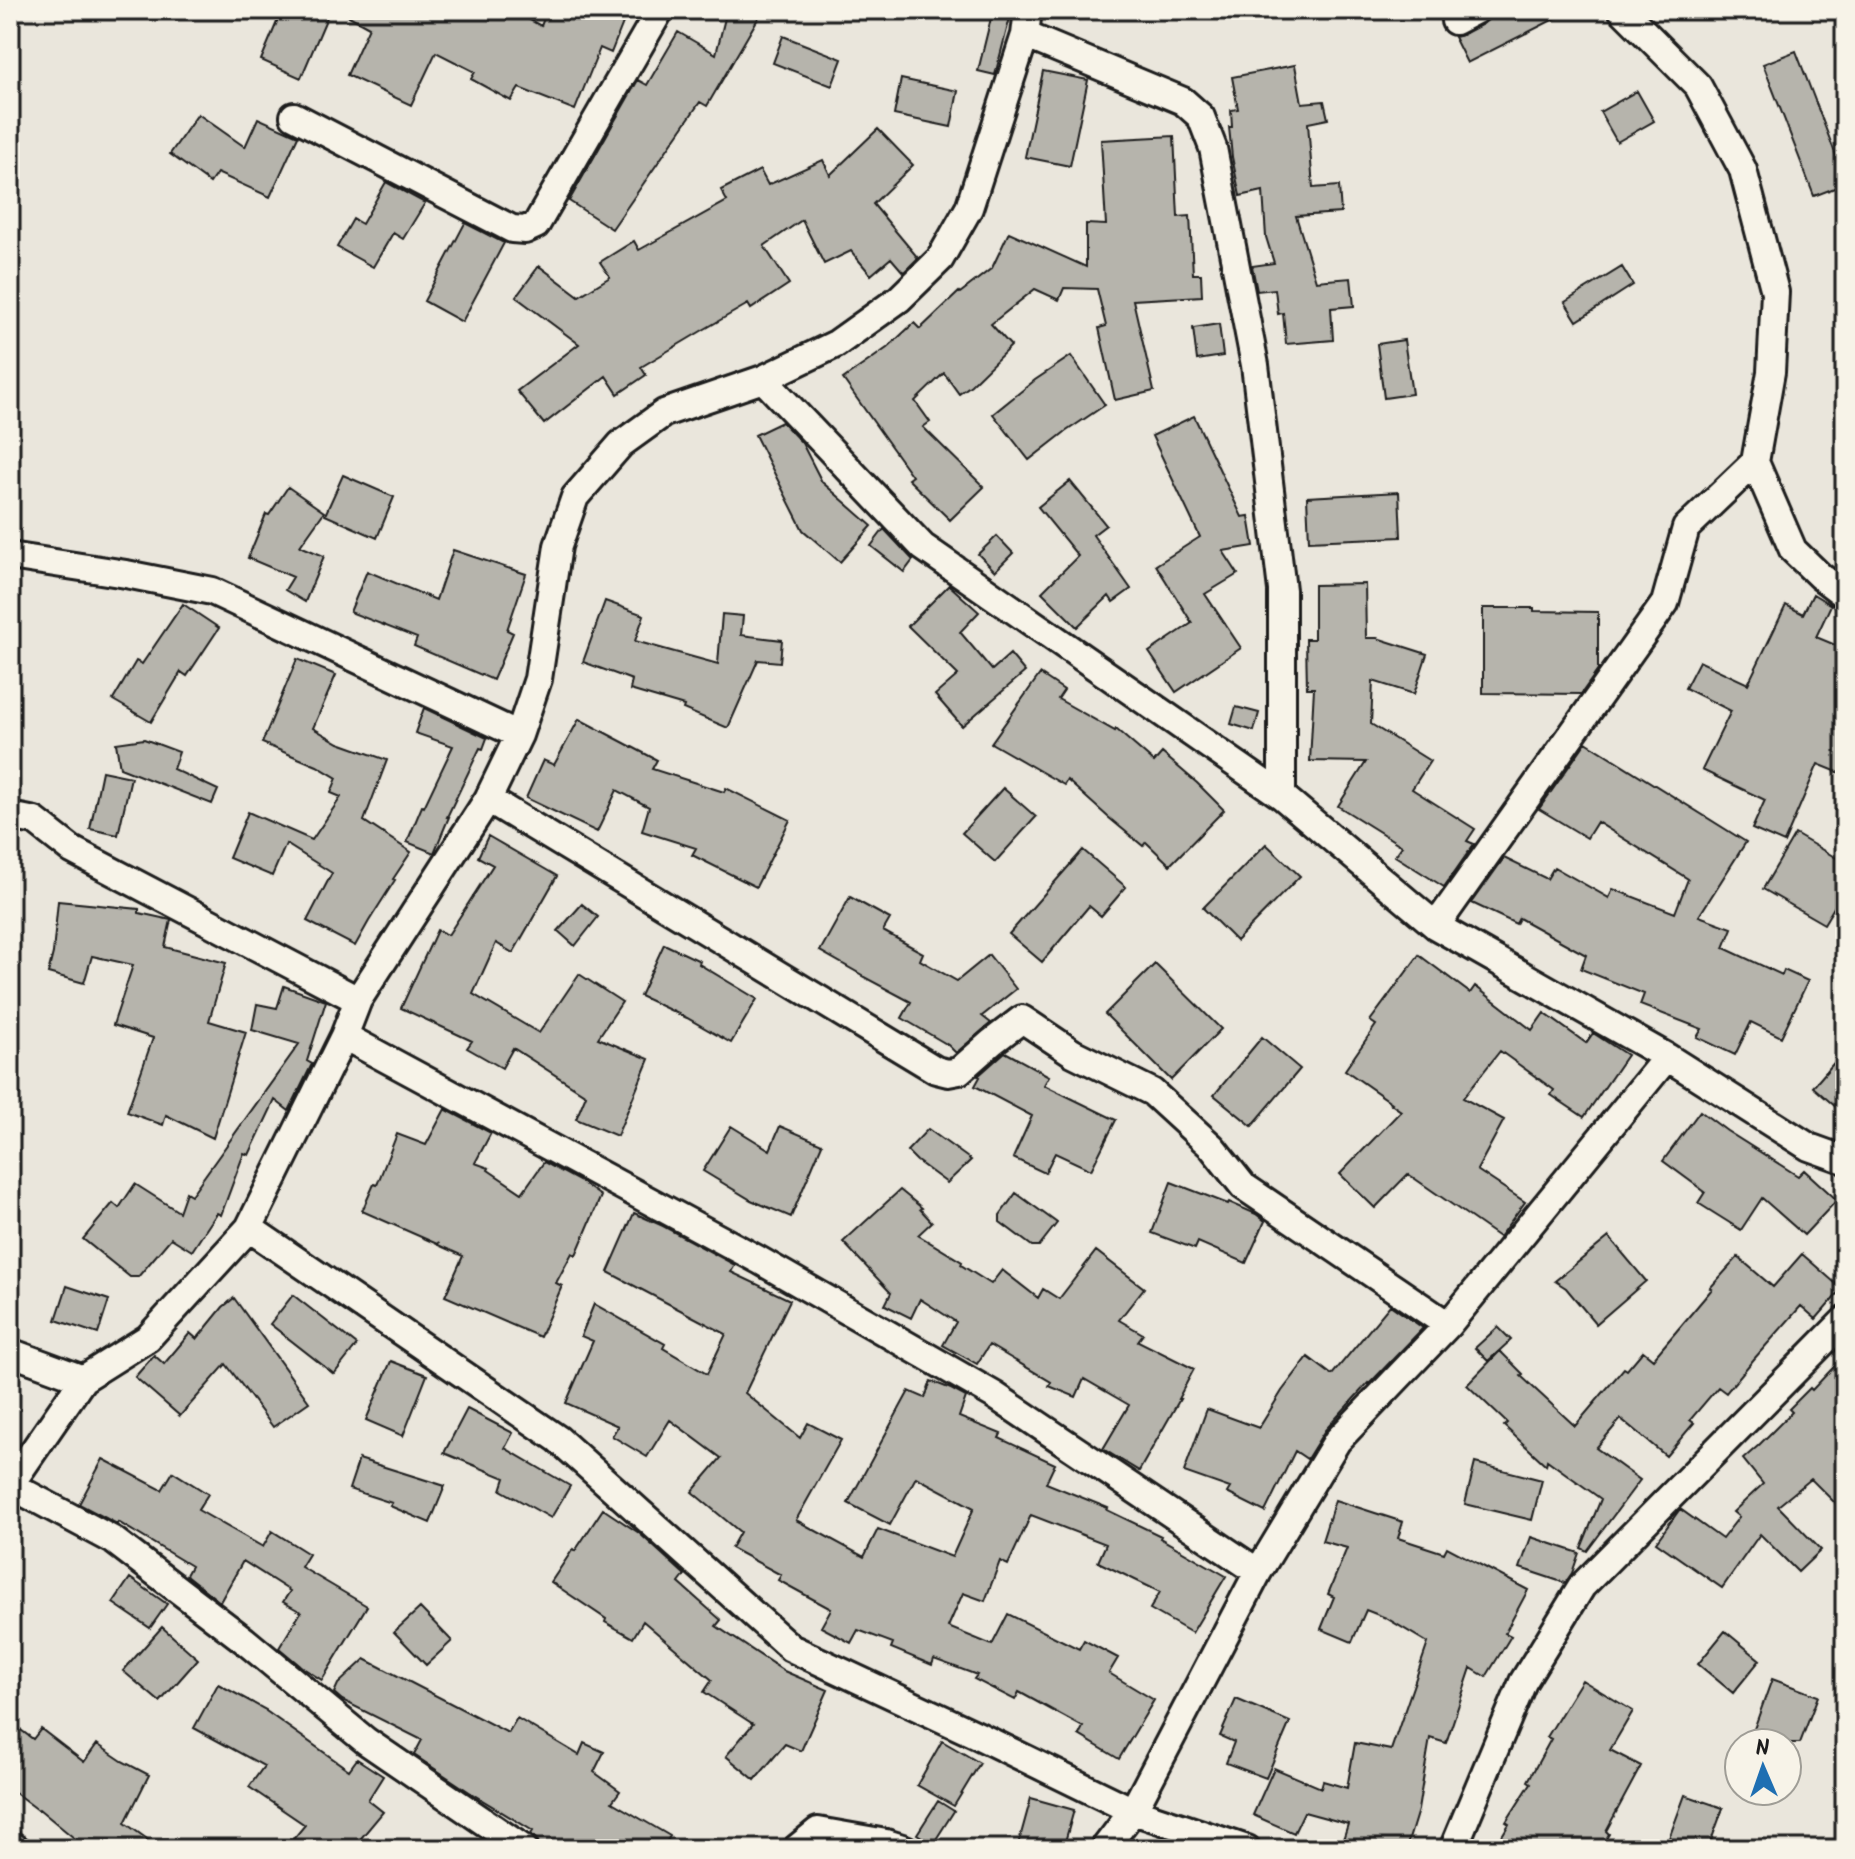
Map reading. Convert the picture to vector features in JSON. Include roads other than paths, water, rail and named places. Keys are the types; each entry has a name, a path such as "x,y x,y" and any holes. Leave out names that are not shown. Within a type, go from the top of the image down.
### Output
{"street":[{"path":"294,116 512,229 525,230 536,225 660,10"},
{"path":"1622,10 1698,86 1743,170 1775,292 1771,372 1755,462 1793,550 1845,595"},
{"path":"524,1849 366,1741 244,1640 113,1540 10,1485 83,1379 148,1338 249,1228 344,1036 358,1000 488,799 519,735 538,679 558,546 575,497 621,444 664,413 763,379 836,344 899,299 940,259 969,208 1026,22 1183,101 1201,117 1213,148 1255,365 1282,590 1282,796"},
{"path":"763,379 923,547 1282,796 1436,926 1667,1057 1809,1147 1845,1160"},
{"path":"1436,926 1665,603 1686,528 1755,462"},
{"path":"10,556 212,591 519,735"},
{"path":"488,799 936,1070 948,1073 959,1071 1022,1019 1073,1053 1152,1092 1212,1147 1243,1186 1448,1325"},
{"path":"10,816 35,821 72,850 358,1000"},
{"path":"344,1036 759,1260 994,1395 1258,1572"},
{"path":"1104,1849 1133,1811 1258,1572 1337,1441 1448,1325 1667,1057"},
{"path":"249,1228 558,1439 791,1648 1133,1811 1247,1849"},
{"path":"1453,1849 1523,1682 1582,1586 1845,1320"},
{"path":"10,1352 83,1379"},
{"path":"796,1849 818,1831 905,1849"},
{"path":"10,1844 17,1849"}]}
